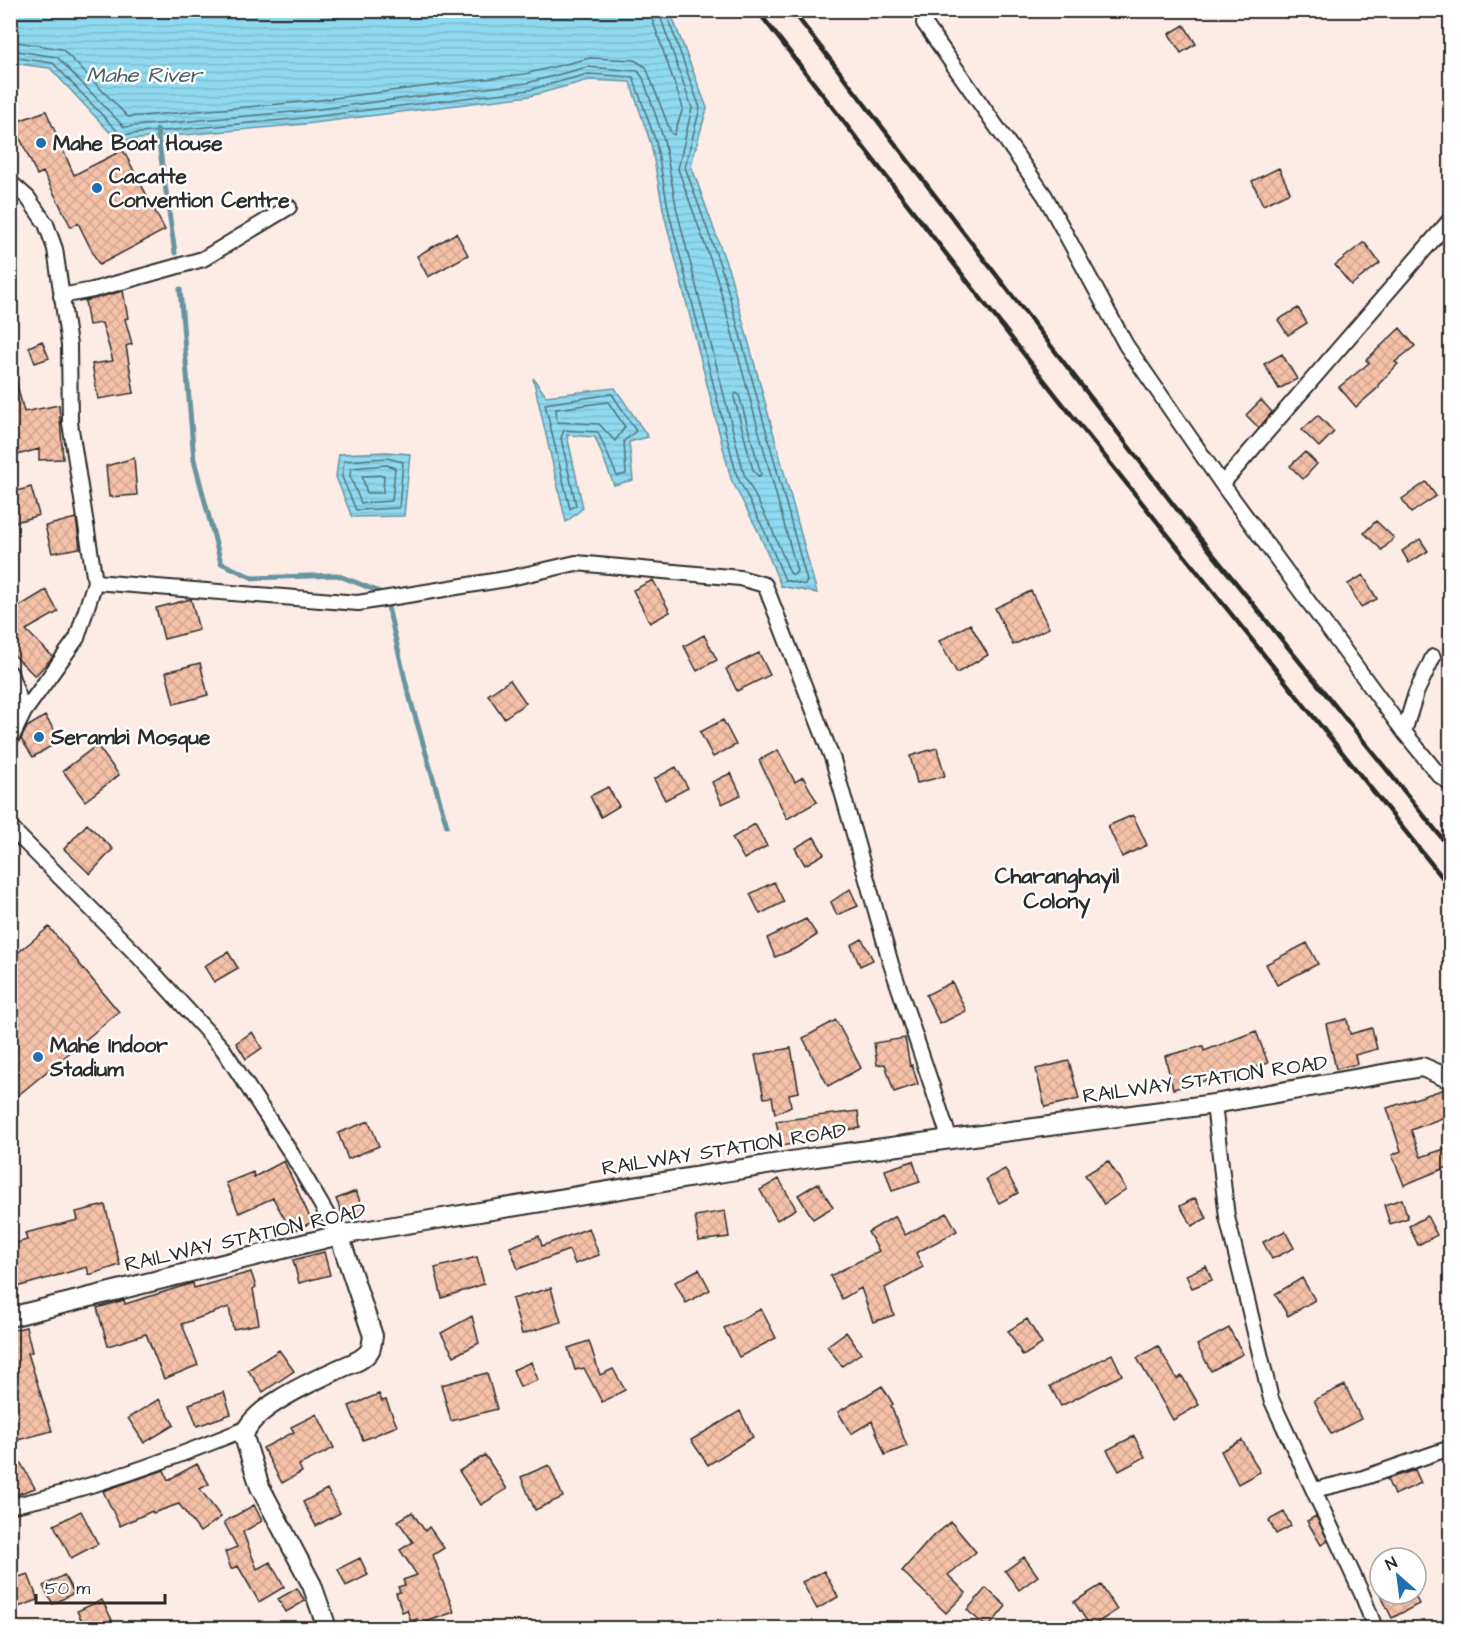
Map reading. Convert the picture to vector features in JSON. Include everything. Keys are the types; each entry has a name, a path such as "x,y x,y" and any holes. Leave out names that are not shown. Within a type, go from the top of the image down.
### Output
{"street":[{"path":"924,23 1045,196 1126,345 1221,484 1404,732 1439,775 1450,783"},
{"path":"10,182 28,198 46,224 55,249 69,345 70,423 95,582 77,638 24,712 10,741"},
{"path":"61,296 93,290 202,259 289,207"},
{"path":"1221,484 1450,220"},
{"path":"95,582 358,603 506,579 576,563 740,578 765,585 833,759 891,964 949,1137"},
{"path":"1404,732 1416,693 1433,657"},
{"path":"10,673 24,712"},
{"path":"10,827 139,957 223,1049 291,1153 339,1235 373,1336 370,1350 361,1359 306,1385 267,1408 245,1430 186,1453 56,1497 10,1506"},
{"name":"RAILWAY STATION ROAD","path":"10,1317 339,1235 949,1137 1214,1104 1422,1067 1450,1079"},
{"path":"1214,1104 1227,1217 1271,1399 1362,1594 1375,1629"},
{"path":"245,1430 247,1450 260,1487 312,1585 327,1629"},
{"path":"1314,1490 1360,1479 1450,1448"}],"water":[{"name":"Mahe River","path":"11,10 670,11 707,108 691,165 730,274 817,593 781,586 759,533 731,479 664,214 651,144 630,82 589,80 530,96 305,124 118,141 50,68 11,63"},
{"path":"533,378 546,396 615,388 648,437 629,442 633,480 614,485 595,437 567,435 583,508 566,522"},
{"path":"387,452 410,454 404,516 352,517 336,477 339,454"}],"building":[{"path":"1184,25 1196,44 1181,53 1169,34"},
{"path":"46,111 74,175 123,150 165,230 99,265 78,223 71,227 43,172 37,175 13,123"},
{"path":"1279,168 1290,192 1263,205 1252,181"},
{"path":"456,233 468,255 428,277 417,256"},
{"path":"1364,242 1380,263 1351,285 1335,265"},
{"path":"123,291 128,318 125,319 132,344 126,346 134,393 98,399 92,364 113,361 102,323 89,325 85,301"},
{"path":"1298,308 1307,323 1288,335 1278,320"},
{"path":"1400,328 1415,346 1395,362 1398,364 1378,385 1379,387 1356,407 1339,387 1369,363 1366,360"},
{"path":"42,341 49,358 35,363 29,347"},
{"path":"1282,354 1297,379 1279,389 1264,364"},
{"path":"15,377 24,412 59,405 63,459 39,460 39,449 10,457 10,378"},
{"path":"1261,400 1272,412 1259,428 1246,415"},
{"path":"1318,415 1334,432 1319,447 1302,430"},
{"path":"1305,452 1317,464 1303,479 1290,466"},
{"path":"134,458 137,495 109,497 106,466"},
{"path":"1426,482 1436,496 1411,513 1402,499"},
{"path":"31,487 39,515 10,524 10,493"},
{"path":"76,518 80,548 52,553 45,526"},
{"path":"1376,521 1394,538 1382,550 1364,533"},
{"path":"1420,539 1428,551 1409,563 1402,551"},
{"path":"1363,575 1377,599 1361,607 1348,584"},
{"path":"653,580 670,612 650,623 633,590"},
{"path":"46,590 58,612 26,630 53,657 35,676 10,651 10,612"},
{"path":"1031,591 1049,628 1013,645 995,608"},
{"path":"191,599 199,630 164,639 156,608"},
{"path":"970,624 988,655 957,673 939,641"},
{"path":"704,635 717,660 697,671 684,646"},
{"path":"759,653 770,675 737,691 726,669"},
{"path":"200,663 208,695 174,704 166,672"},
{"path":"510,680 526,703 504,718 488,695"},
{"name":"Serambi Mosque","path":"45,716 61,740 33,757 21,739 27,727"},
{"path":"723,720 736,745 713,757 700,732"},
{"path":"93,748 99,748 119,775 85,801 63,771"},
{"path":"937,748 945,776 917,783 910,756"},
{"path":"778,750 795,782 803,777 817,802 787,819 759,760"},
{"path":"676,767 688,788 665,800 654,779"},
{"path":"731,773 741,795 722,804 712,782"},
{"path":"608,787 619,806 601,817 590,796"},
{"path":"1133,815 1147,845 1122,857 1108,826"},
{"path":"87,824 113,849 90,874 64,849"},
{"path":"755,824 767,846 744,859 732,838"},
{"path":"814,837 824,854 805,865 795,848"},
{"path":"774,882 784,902 760,914 750,894"},
{"path":"850,889 858,906 837,915 831,902"},
{"path":"806,919 817,935 797,948 775,957 767,938"},
{"name":"Mahe Indoor Stadium","path":"49,927 119,1012 10,1102 10,959"},
{"path":"862,939 873,960 860,966 851,945"},
{"path":"1307,943 1318,964 1277,985 1266,964"},
{"path":"228,952 238,968 214,982 204,966"},
{"path":"952,982 966,1011 940,1024 926,995"},
{"path":"1347,1019 1350,1034 1372,1028 1377,1049 1355,1055 1357,1064 1336,1069 1326,1024"},
{"path":"836,1020 861,1068 828,1086 803,1038"},
{"path":"1256,1031 1268,1063 1227,1078 1226,1075 1173,1089 1165,1056 1203,1046 1204,1051"},
{"path":"252,1032 262,1048 246,1059 236,1043"},
{"path":"905,1038 910,1066 912,1065 918,1084 894,1092 885,1064 877,1065 874,1043"},
{"path":"791,1048 799,1092 789,1094 791,1106 775,1114 772,1097 764,1098 755,1055"},
{"path":"1069,1061 1079,1099 1045,1107 1036,1069"},
{"path":"1445,1089 1450,1101 1450,1115 1411,1130 1421,1157 1447,1148 1450,1166 1404,1185 1392,1155 1401,1151 1387,1108"},
{"path":"858,1111 860,1128 797,1136 799,1143 781,1146 776,1121"},
{"path":"369,1121 379,1146 348,1159 338,1133"},
{"path":"284,1161 312,1222 292,1232 273,1198 239,1213 226,1183 253,1172 254,1177"},
{"path":"913,1161 920,1182 892,1191 885,1170"},
{"path":"1108,1161 1126,1189 1104,1204 1085,1175"},
{"path":"1005,1169 1018,1193 999,1203 986,1179"},
{"path":"779,1179 796,1209 777,1220 760,1190"},
{"path":"818,1183 833,1207 813,1219 798,1195"},
{"path":"356,1191 364,1211 344,1219 336,1199"},
{"path":"1195,1198 1207,1218 1192,1226 1180,1206"},
{"path":"1402,1199 1408,1218 1390,1224 1384,1205"},
{"path":"105,1205 120,1265 89,1275 87,1267 10,1289 10,1245 27,1240 25,1233 78,1220 76,1212"},
{"path":"725,1211 729,1237 699,1241 695,1216"},
{"path":"947,1213 957,1231 916,1253 923,1267 885,1288 894,1315 873,1322 861,1288 842,1299 830,1276 879,1251 868,1232 895,1216 905,1235"},
{"path":"1427,1216 1437,1235 1418,1245 1409,1226"},
{"path":"589,1228 599,1255 575,1264 569,1250 518,1269 510,1247 539,1236 542,1246"},
{"path":"1285,1231 1294,1248 1272,1259 1263,1242"},
{"path":"324,1252 330,1275 299,1283 293,1260"},
{"path":"477,1257 484,1284 442,1298 435,1268"},
{"path":"1206,1266 1212,1280 1192,1288 1186,1275"},
{"path":"699,1269 710,1290 686,1303 675,1282"},
{"path":"251,1272 256,1287 253,1289 259,1324 233,1329 229,1307 182,1324 198,1365 164,1379 146,1334 108,1346 97,1308 124,1300 125,1304 193,1283 194,1288"},
{"path":"1302,1278 1315,1300 1288,1316 1275,1294"},
{"path":"551,1288 561,1322 522,1334 512,1299"},
{"path":"761,1309 776,1338 739,1357 724,1328"},
{"path":"472,1316 479,1343 454,1356 441,1333"},
{"path":"1027,1319 1042,1344 1023,1356 1008,1331"},
{"path":"26,1327 32,1352 28,1353 52,1431 10,1442 10,1404 15,1403 10,1388 10,1331"},
{"path":"1229,1328 1243,1354 1211,1371 1197,1345"},
{"path":"846,1332 861,1353 842,1366 827,1346"},
{"path":"589,1341 600,1375 613,1369 625,1390 602,1402 584,1368 575,1370 568,1348"},
{"path":"1158,1346 1177,1379 1182,1376 1199,1405 1173,1420 1137,1358"},
{"path":"279,1350 294,1371 263,1392 248,1370"},
{"path":"1112,1354 1122,1375 1061,1406 1050,1386"},
{"path":"531,1362 538,1380 520,1387 513,1370"},
{"path":"487,1373 497,1409 451,1421 441,1385"},
{"path":"1345,1385 1361,1419 1331,1434 1314,1400"},
{"path":"882,1386 893,1404 891,1406 907,1446 885,1455 872,1421 851,1434 838,1412"},
{"path":"224,1392 231,1414 197,1426 189,1404"},
{"path":"379,1394 382,1401 386,1400 397,1426 363,1440 349,1406"},
{"path":"159,1399 174,1425 144,1443 128,1418"},
{"path":"740,1411 753,1437 708,1465 691,1440"},
{"path":"317,1414 334,1448 299,1465 302,1472 282,1483 263,1448 294,1432 291,1427"},
{"path":"1134,1436 1145,1457 1119,1471 1107,1450"},
{"path":"1242,1440 1260,1472 1238,1484 1221,1451"},
{"path":"10,1444 35,1488 10,1497"},
{"path":"485,1455 507,1489 481,1505 459,1471"},
{"path":"197,1464 209,1484 200,1489 221,1517 200,1532 179,1504 153,1513 152,1511 120,1526 103,1491 164,1470 168,1480"},
{"path":"549,1465 563,1497 535,1510 521,1477"},
{"path":"1415,1470 1421,1483 1394,1495 1387,1479"},
{"path":"327,1489 340,1513 316,1526 303,1502"},
{"path":"254,1505 262,1521 243,1532 257,1569 270,1562 284,1587 259,1602 238,1566 231,1569 225,1552 237,1547 224,1522"},
{"path":"81,1511 98,1544 71,1558 54,1525"},
{"path":"412,1512 425,1531 429,1527 444,1548 433,1555 454,1612 420,1624 417,1619 411,1621 407,1610 402,1612 396,1593 400,1592 398,1587 405,1585 403,1580 417,1575 400,1550 413,1542 398,1521"},
{"path":"1284,1512 1291,1526 1276,1534 1269,1520"},
{"path":"1316,1516 1328,1541 1321,1545 1307,1521"},
{"path":"951,1522 976,1552 948,1575 966,1593 946,1613 902,1571 931,1538"},
{"path":"1024,1557 1038,1576 1019,1590 1005,1571"},
{"path":"360,1558 368,1575 346,1586 338,1569"},
{"path":"824,1571 838,1597 817,1609 802,1582"},
{"path":"28,1574 38,1600 10,1610 10,1580"},
{"path":"64,1575 74,1593 53,1604 43,1586"},
{"path":"1101,1585 1117,1610 1091,1627 1074,1602"},
{"path":"297,1588 305,1601 286,1612 278,1599"},
{"path":"986,1588 1006,1606 988,1628 967,1610"},
{"path":"102,1600 112,1620 94,1629 86,1629 77,1611"},
{"path":"1386,1606 1415,1606 1392,1618"}],"waterway":[{"path":"157,130 175,253"},
{"path":"180,289 194,460 221,563 253,578 337,575 385,594 407,688 447,826"}],"railway":[{"path":"757,10 1058,398 1450,887"},
{"path":"792,10 1186,521 1450,848"}],"place":[{"name":"Mahe Boat House","path":"41,143"},
{"name":"Cacatte Convention Centre","path":"97,188"},
{"name":"Serambi Mosque","path":"39,737"},
{"name":"Mahe Indoor Stadium","path":"38,1057"}],"district":[{"name":"Charanghayil Colony","path":"1057,888"}]}
